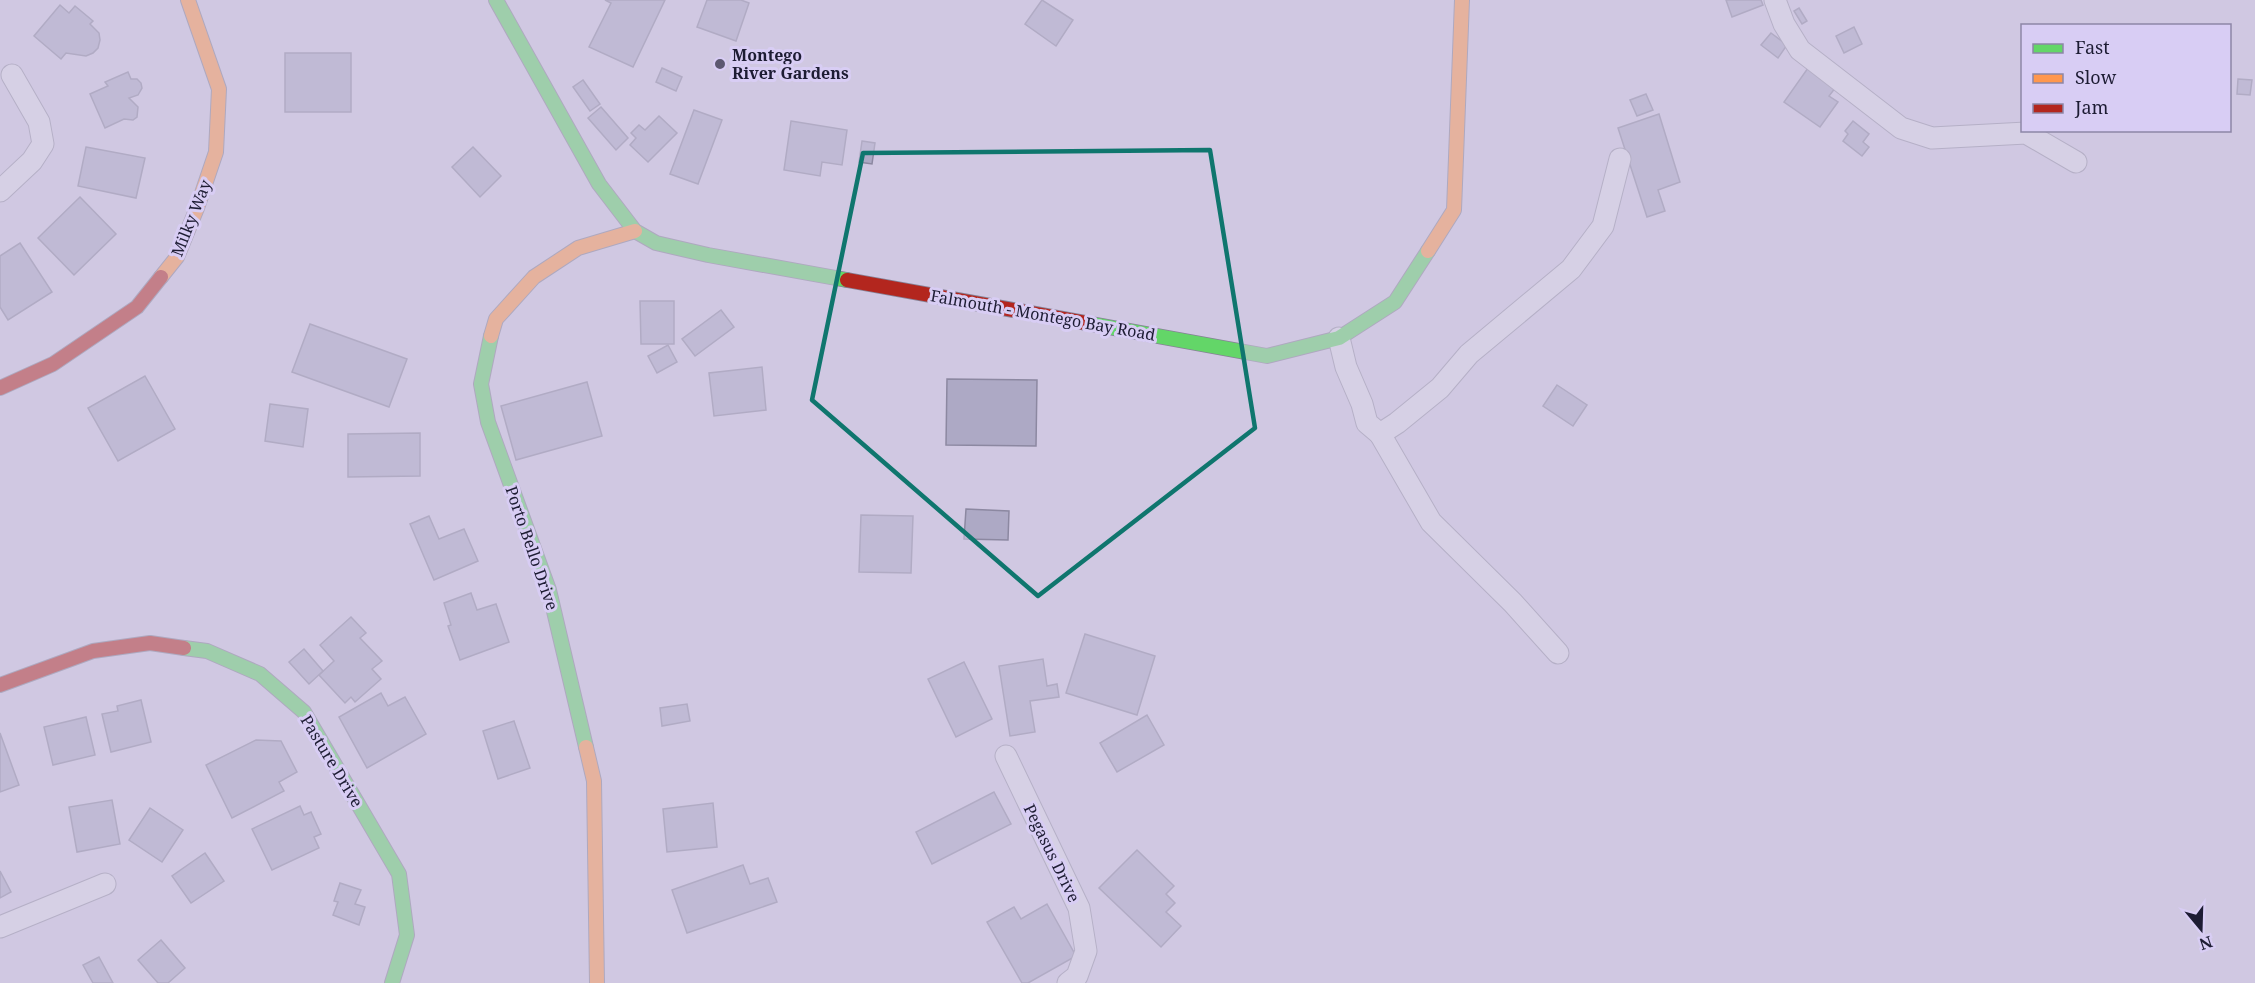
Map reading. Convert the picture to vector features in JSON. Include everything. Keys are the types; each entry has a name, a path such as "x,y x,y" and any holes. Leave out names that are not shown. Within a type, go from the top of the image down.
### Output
{"street":[{"name":"Milky Way","path":"0,388 53,364 137,307 177,257 216,152 219,89 188,0"},
{"name":"Falmouth - Montego Bay Road","path":"496,0 599,184 635,231 656,243 708,255 1267,356 1339,338 1395,302 1454,210 1462,0"},
{"path":"1775,0 1784,24 1800,50 1900,128 1932,138 2026,134 2076,162"},
{"path":"0,191 32,161 43,144 39,122 12,75"},
{"path":"1380,434 1398,423 1440,388 1469,354 1571,269 1603,226 1620,159"},
{"name":"Porto Bello Drive","path":"597,983 594,781 549,590 488,422 481,384 487,347 496,319 534,277 578,248 635,231"},
{"path":"1339,338 1346,367 1362,404 1367,423 1380,434 1431,522 1513,603 1558,653"},
{"name":"Pasture Drive","path":"0,685 93,651 150,643 207,651 260,674 304,712 399,874 406,935 392,983"},
{"name":"Pegasus Drive","path":"1006,756 1079,908 1086,951 1077,976 1068,983"},
{"path":"0,927 105,884"}],"highlighted area":[{"path":"1210,150 1255,428 1038,596 812,400 863,153"}],"building":[{"path":"605,0 665,0 633,67 589,47 611,3"},
{"path":"707,0 741,0 749,3 736,41 697,27"},
{"path":"1042,0 1073,20 1056,46 1025,24"},
{"path":"1726,0 1761,0 1763,5 1732,17"},
{"path":"60,5 69,13 75,6 93,21 90,24 99,33 100,40 98,48 93,53 86,56 66,53 61,59 34,36"},
{"path":"1799,8 1807,21 1802,24 1794,11"},
{"path":"1854,27 1862,44 1844,53 1836,36"},
{"path":"1771,33 1787,45 1778,58 1761,45"},
{"path":"285,53 351,53 351,112 285,112"},
{"path":"662,68 682,77 676,91 656,82"},
{"path":"1808,68 1836,87 1829,96 1838,102 1820,127 1784,102"},
{"path":"128,72 131,79 137,79 141,83 142,88 138,95 129,98 138,107 137,117 133,120 124,119 105,128 90,94 108,86 105,82"},
{"path":"2238,79 2252,80 2250,95 2237,94"},
{"path":"583,80 600,104 590,111 573,87"},
{"path":"1646,94 1653,110 1637,116 1630,100"},
{"path":"601,107 628,138 616,150 588,118"},
{"path":"694,110 722,120 698,184 670,174"},
{"path":"1659,114 1680,182 1658,190 1665,211 1647,217 1618,128"},
{"path":"659,116 677,133 648,162 630,145 636,138 631,133 639,125 645,130"},
{"path":"791,121 847,130 842,165 822,162 820,176 784,170"},
{"path":"1853,121 1869,134 1863,142 1869,147 1862,156 1843,141 1848,134 1845,131"},
{"path":"862,141 875,143 872,164 859,162"},
{"path":"86,147 145,158 136,198 78,186"},
{"path":"473,147 501,176 480,197 452,167"},
{"path":"80,197 116,234 74,275 38,238"},
{"path":"20,243 52,292 8,320 0,307 0,256"},
{"path":"640,301 674,301 674,344 641,344"},
{"path":"721,310 734,327 695,356 682,339"},
{"path":"310,324 407,359 389,407 292,372"},
{"path":"668,345 677,362 657,373 648,356"},
{"path":"762,367 766,410 714,416 709,373"},
{"path":"145,376 175,429 118,461 88,408"},
{"path":"947,379 1037,380 1036,446 946,445"},
{"path":"587,382 602,436 516,460 501,406"},
{"path":"1557,385 1587,405 1573,426 1543,406"},
{"path":"270,404 308,409 303,447 265,441"},
{"path":"420,433 420,476 348,477 348,434"},
{"path":"966,509 1009,511 1008,540 964,539"},
{"path":"861,515 913,516 911,573 859,572"},
{"path":"429,516 439,539 464,529 478,561 434,580 410,524"},
{"path":"471,593 477,610 496,604 509,642 460,660 448,626 451,625 444,603"},
{"path":"351,617 366,633 360,638 382,661 372,669 381,679 355,702 351,697 345,703 319,675 334,661 320,645"},
{"path":"1085,634 1155,656 1137,715 1066,693"},
{"path":"304,649 323,671 309,684 289,662"},
{"path":"1043,659 1047,686 1057,684 1059,697 1030,701 1035,732 1010,736 999,666"},
{"path":"964,662 992,719 956,737 928,679"},
{"path":"381,693 388,706 405,697 426,734 367,768 339,717"},
{"path":"141,700 151,742 111,752 102,714 118,711 117,706"},
{"path":"687,704 690,721 662,726 660,708"},
{"path":"1147,715 1164,745 1117,772 1100,743"},
{"path":"86,717 95,755 53,765 44,727"},
{"path":"514,721 530,768 498,779 483,731"},
{"path":"0,733 19,785 0,792"},
{"path":"256,740 281,741 297,772 279,782 284,791 232,818 206,765"},
{"path":"994,792 1011,824 932,864 916,832"},
{"path":"112,800 120,844 77,852 69,807"},
{"path":"713,803 717,847 667,852 663,809"},
{"path":"300,806 304,815 311,812 321,834 314,837 319,848 272,870 252,829"},
{"path":"150,808 183,830 162,862 129,840"},
{"path":"1137,850 1174,886 1166,894 1175,903 1166,912 1181,926 1161,947 1099,888"},
{"path":"205,853 224,881 191,903 172,876"},
{"path":"743,865 750,884 768,878 777,902 687,933 672,890"},
{"path":"0,871 11,892 0,898"},
{"path":"340,883 361,890 355,904 365,907 359,925 333,915 338,902 334,901"},
{"path":"1047,904 1076,956 1028,983 1022,983 987,922 1014,907 1021,919"},
{"path":"161,940 185,968 168,983 158,983 138,960"},
{"path":"99,957 113,983 93,983 83,965"}],"traffic: fast":[{"path":"496,0 599,184 635,231 656,243 708,255 847,280"},
{"path":"1086,323 1267,356 1339,338 1395,302 1428,251"},
{"path":"491,336 481,384 488,422 549,590 586,747"},
{"path":"184,648 207,651 260,674 304,712 399,874 407,935 392,983"}],"traffic: slow":[{"path":"161,277 177,257 216,152 219,89 188,0"},
{"path":"1428,251 1454,210 1462,0"},
{"path":"491,336 496,319 534,277 578,248 635,231"},
{"path":"586,747 594,781 597,983"}],"traffic: jam":[{"path":"0,388 53,364 137,307 161,277"},
{"path":"847,280 1086,323"},
{"path":"0,685 93,651 150,643 184,648"}],"place":[{"name":"Montego River Gardens","path":"720,64"}]}
